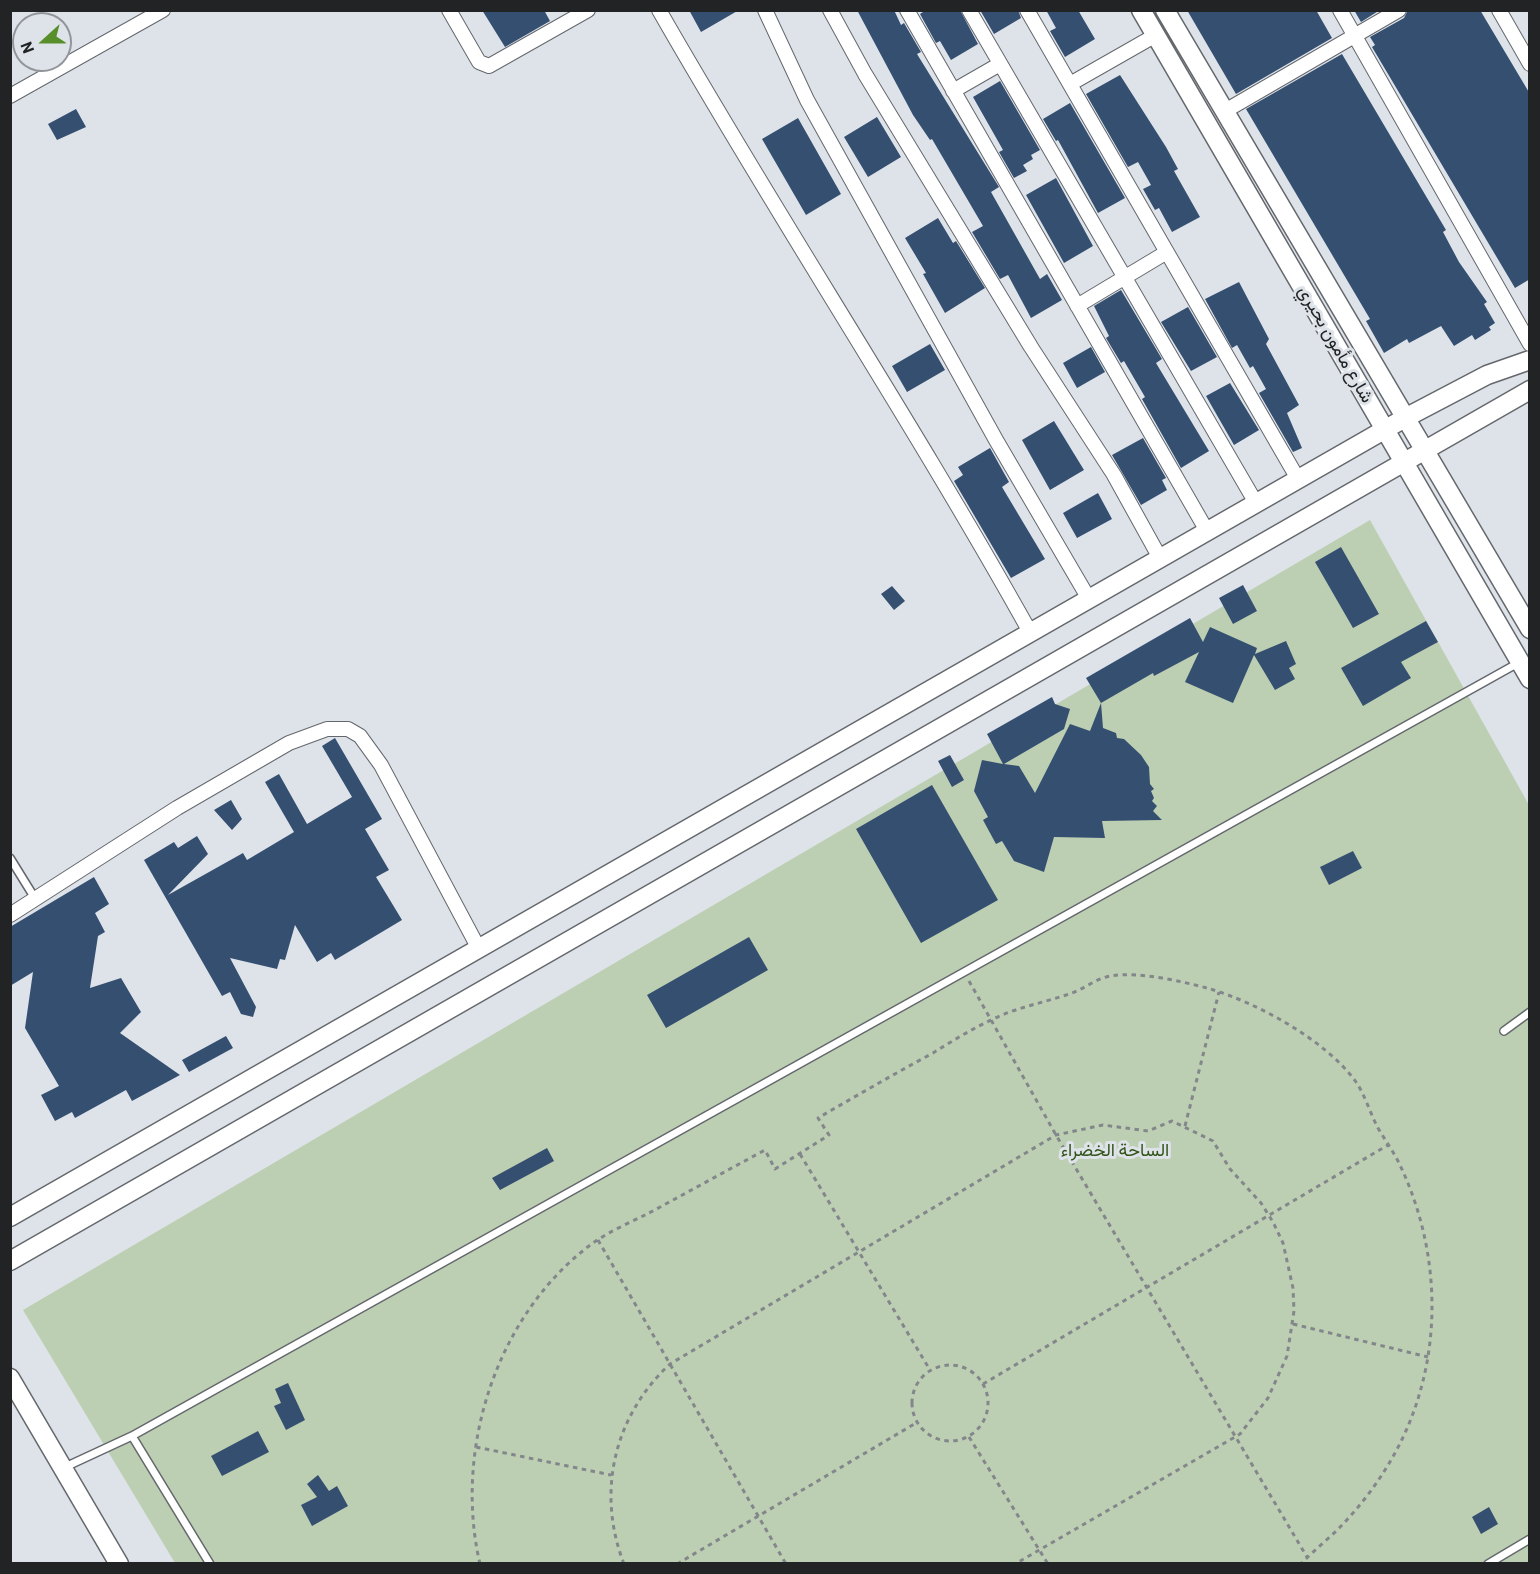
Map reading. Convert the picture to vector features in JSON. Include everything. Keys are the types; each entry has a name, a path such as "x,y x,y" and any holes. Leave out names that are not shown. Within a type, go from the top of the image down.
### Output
{"street":[{"path":"10,96 163,10"},
{"path":"449,10 479,62 489,66 588,10"},
{"path":"659,10 808,263 965,514 1030,632"},
{"path":"765,10 807,100 996,440 1089,599"},
{"path":"830,10 865,74 1031,347 1114,475 1160,558"},
{"path":"907,10 1207,531"},
{"path":"969,10 1256,503"},
{"path":"1027,10 1298,479"},
{"name":"شارع مأمون بحيري","path":"1142,10 1530,679"},
{"name":"شارع مأمون بحيري","path":"1166,10 1530,629"},
{"path":"1340,10 1530,344"},
{"path":"1225,111 1398,10"},
{"path":"1499,10 1530,64"},
{"path":"1070,84 1156,35"},
{"path":"953,91 1000,64"},
{"path":"1077,306 1167,252"},
{"path":"10,1217 1385,429 1487,375 1530,360"},
{"path":"10,1271 16,1258 1530,390"},
{"path":"10,915 177,808 289,743 327,729 348,729 360,736 381,765 479,949"},
{"path":"10,1378 119,1563"}],"lane":[{"path":"63,1468 132,1436 1520,662"},
{"path":"10,858 36,900"},
{"path":"1504,1031 1530,1012"},
{"path":"132,1436 210,1563"},
{"path":"1488,1563 1530,1539"}],"path":[{"path":"964,972 1056,1135 1307,1557"},
{"path":"480,1563 473,1512 476,1448 487,1398 500,1362 518,1328 540,1296 565,1268 598,1240 765,1150 776,1168 829,1135 818,1118 991,1020 1031,1003 1069,994 1110,976 1150,977 1188,983 1262,1009 1296,1029 1327,1053 1355,1082 1414,1198 1425,1236 1431,1275 1432,1314 1428,1357 1410,1420 1389,1464 1367,1497 1341,1527 1301,1563"},
{"path":"1185,1126 1219,992"},
{"path":"624,1563 611,1518 611,1475 616,1451 627,1419 645,1390 670,1364 1056,1135 1103,1125 1148,1131 1172,1121 1213,1141 1230,1169 1246,1185 1269,1215 1283,1243 1293,1288 1293,1324 1287,1356 1279,1378 1256,1417 1235,1437 1015,1563"},
{"path":"983,1384 1388,1145"},
{"path":"800,1154 930,1370"},
{"path":"598,1240 786,1563"},
{"path":"1293,1324 1428,1357"},
{"path":"953,1365 965,1368 983,1384 987,1395 985,1419 969,1437 946,1442 934,1439 916,1423 912,1412 914,1388 930,1370 953,1365"},
{"path":"677,1563 916,1423"},
{"path":"969,1437 1048,1563"},
{"path":"476,1448 611,1475"}],"green space":[{"name":"الساحة الخضراء","path":"1370,520 1529,805 1529,1563 175,1563 23,1310"}],"building":[{"path":"482,10 544,10 550,21 505,47"},
{"path":"689,10 739,10 701,32"},
{"path":"857,10 894,10 901,25 904,23 921,52 917,54 999,187 991,192 1040,279 1047,274 1062,300 1031,318 1008,275 1000,279 972,232 983,226 932,139 930,140 913,115"},
{"path":"926,10 960,10 978,44 951,60 940,41 936,43 920,14"},
{"path":"980,10 1018,10 1021,18 994,34"},
{"path":"1046,10 1078,10 1095,39 1065,57 1050,31 1056,28"},
{"path":"1187,10 1316,10 1332,38 1236,94"},
{"path":"1354,10 1380,10 1361,22"},
{"path":"1408,10 1480,10 1530,94 1530,279 1515,288 1372,47 1375,45 1370,37 1404,18"},
{"path":"1342,54 1446,230 1443,232 1459,262 1487,302 1484,304 1495,323 1489,327 1491,330 1475,340 1472,335 1454,346 1441,326 1409,343 1407,339 1384,353 1366,321 1370,319 1246,109"},
{"path":"1120,75 1166,147 1178,169 1174,171 1200,217 1172,232 1159,208 1155,210 1143,189 1151,185 1138,162 1128,167 1086,94"},
{"path":"1000,81 1040,150 1031,155 1033,159 1023,165 1027,171 1014,178 999,152 1003,150 973,97"},
{"path":"1070,103 1125,198 1098,213 1058,140 1056,141 1043,119"},
{"path":"76,109 86,127 57,140 48,124"},
{"path":"877,117 901,157 868,177 844,137"},
{"path":"798,118 841,194 806,215 762,139"},
{"path":"1056,178 1093,246 1064,263 1026,195"},
{"path":"938,218 953,243 956,241 985,288 945,313 923,274 926,273 905,238"},
{"path":"1239,282 1269,339 1266,344 1299,405 1287,413 1302,448 1293,452 1259,393 1266,389 1253,366 1250,368 1237,345 1232,348 1205,299"},
{"path":"1121,290 1162,359 1156,363 1209,451 1181,468 1142,399 1145,397 1124,361 1121,363 1106,338 1109,336 1094,306"},
{"path":"1188,307 1217,357 1191,371 1161,322"},
{"path":"930,344 945,370 907,392 892,366"},
{"path":"1091,347 1105,372 1077,388 1063,363"},
{"path":"1230,383 1259,430 1234,445 1206,396"},
{"path":"1054,421 1084,470 1050,490 1022,440"},
{"path":"1143,438 1166,478 1162,480 1167,490 1141,505 1112,455"},
{"path":"990,448 1009,482 1002,487 1045,559 1011,578 954,481 963,475 958,467"},
{"path":"1098,493 1112,519 1077,538 1063,513"},
{"path":"1341,547 1379,614 1353,628 1315,562"},
{"path":"1243,585 1257,611 1233,624 1219,598"},
{"path":"892,586 905,601 894,610 881,594"},
{"path":"1190,618 1203,642 1210,627 1257,648 1255,654 1286,641 1296,664 1289,668 1295,679 1275,690 1254,655 1233,703 1185,682 1199,652 1154,676 1153,673 1101,703 1086,678"},
{"path":"1426,621 1438,642 1401,662 1411,678 1363,706 1341,668"},
{"path":"1052,697 1055,704 1070,709 1064,729 1004,764 1019,766 1035,793 1070,724 1090,731 1101,703 1103,728 1116,733 1117,738 1124,739 1141,755 1149,767 1150,784 1154,789 1151,791 1154,798 1152,801 1157,806 1153,811 1162,820 1102,821 1105,838 1054,837 1044,872 1014,861 1002,841 996,844 983,820 988,817 974,791 982,760 1003,764 987,734"},
{"path":"335,738 382,819 365,829 389,870 376,877 402,920 335,960 331,953 317,962 295,925 285,960 280,959 277,969 230,958 256,1007 253,1017 241,1014 230,992 222,996 144,860 174,842 178,848 197,836 208,854 168,895 243,853 247,860 294,832 265,782 279,774 307,824 352,797 322,746"},
{"path":"950,755 964,780 952,787 938,761"},
{"path":"932,785 998,900 921,943 856,829"},
{"path":"231,800 242,819 232,830 214,810"},
{"path":"1353,851 1362,868 1329,885 1320,867"},
{"path":"94,877 109,904 95,913 105,932 98,936 90,988 121,978 141,1012 120,1033 180,1075 132,1101 126,1090 75,1118 72,1112 55,1121 41,1095 59,1086 25,1028 33,972 10,986 10,927"},
{"path":"749,937 768,970 666,1028 647,995"},
{"path":"226,1036 233,1048 189,1072 182,1060"},
{"path":"547,1148 554,1161 500,1190 492,1178"},
{"path":"288,1383 305,1420 286,1430 274,1406 281,1403 275,1389"},
{"path":"258,1431 269,1452 222,1476 211,1456"},
{"path":"318,1475 329,1491 337,1486 348,1506 312,1526 301,1505 317,1497 307,1484"},
{"path":"1489,1507 1498,1524 1481,1534 1472,1517"}]}
